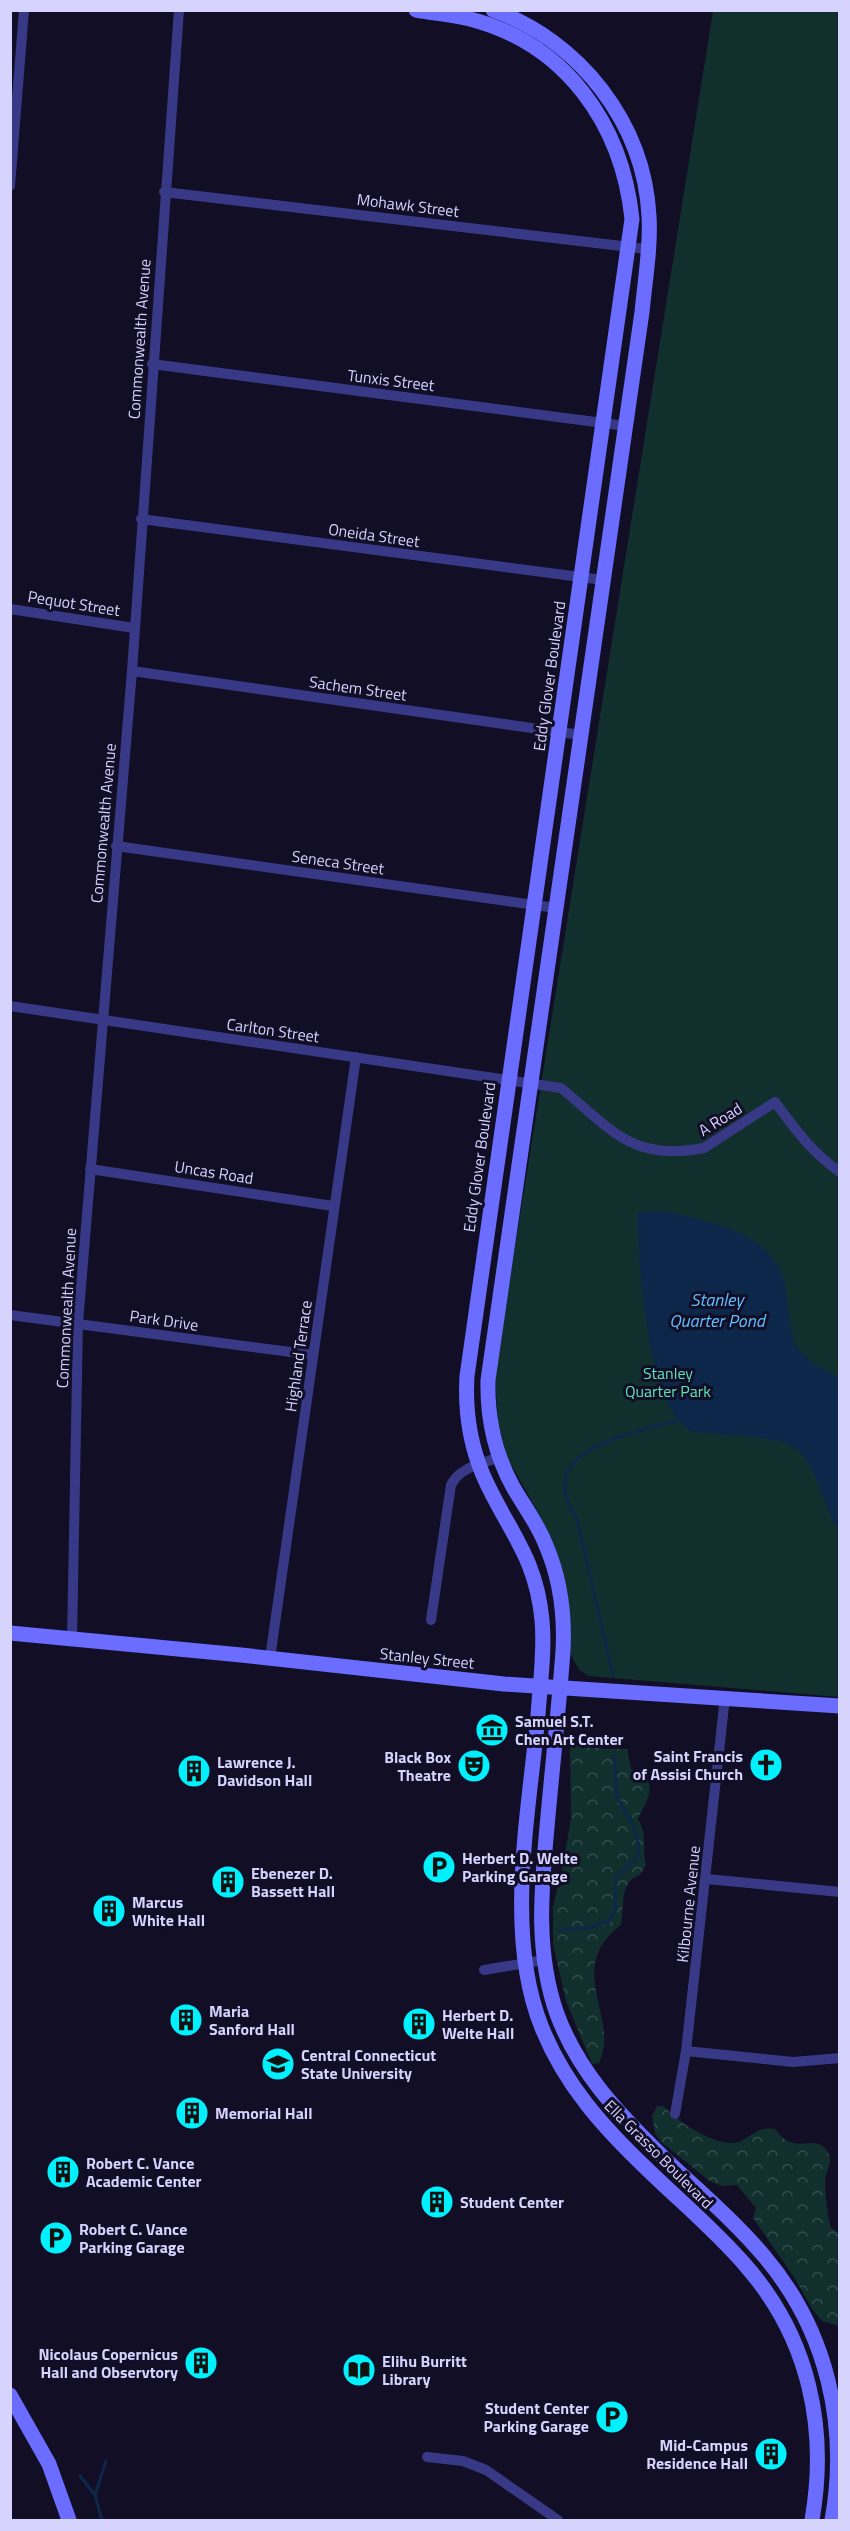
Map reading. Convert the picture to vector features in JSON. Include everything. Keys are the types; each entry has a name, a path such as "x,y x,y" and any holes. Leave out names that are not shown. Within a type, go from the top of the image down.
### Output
{"street":[{"path":"10,186 24,10"},
{"name":"Commonwealth Avenue","path":"72,1639 78,1323 132,671 164,192 179,10"},
{"name":"Eddy Glover Boulevard","path":"416,10 470,19 501,30 562,69 601,117 618,152 629,192 632,219 630,247 466,1386 469,1425 479,1464 492,1494 522,1544 535,1580 543,1628 540,1687"},
{"path":"493,10 527,25 574,58 602,88 627,129 646,187 649,218 642,312 502,1276 488,1389 491,1423 500,1457 512,1485 544,1541 557,1580 563,1633 560,1688"},
{"path":"562,69 574,58"},
{"name":"Mohawk Street","path":"164,192 647,249"},
{"name":"Tunxis Street","path":"152,364 626,426"},
{"name":"Oneida Street","path":"141,519 603,580"},
{"name":"Pequot Street","path":"10,609 134,628"},
{"name":"Sachem Street","path":"132,671 581,735"},
{"name":"Seneca Street","path":"116,846 556,908"},
{"name":"Carlton Street","path":"10,1006 531,1081"},
{"name":"Highland Terrace","path":"270,1658 356,1057"},
{"name":"A Road","path":"531,1081 561,1088 627,1142 656,1150 705,1148 775,1102 819,1157 840,1172"},
{"name":"Uncas Road","path":"90,1169 333,1206"},
{"path":"481,1273 502,1276"},
{"name":"Park Drive","path":"10,1315 313,1355"},
{"path":"431,1620 451,1485 456,1476 479,1464 500,1457"},
{"name":"Stanley Street","path":"10,1633 540,1687 840,1706"},
{"name":"Ella Grasso Boulevard","path":"540,1687 521,1899 524,1963 538,2018 564,2073 595,2117 744,2264 773,2303 793,2339 811,2389 818,2437 819,2466 812,2520"},
{"name":"Ella Grasso Boulevard","path":"560,1688 541,1897 544,1960 557,2013 582,2066 613,2108 765,2257 792,2295 810,2327 826,2370 837,2423 838,2467 832,2520"},
{"name":"Kilbourne Avenue","path":"675,2114 686,2051 707,1879 725,1697"},
{"path":"707,1879 840,1892"},
{"path":"484,1970 544,1960"},
{"path":"686,2051 793,2062 840,2058"},
{"path":"644,2166 658,2152"},
{"path":"656,2178 670,2163"},
{"path":"10,2395 49,2464 69,2520"},
{"path":"428,2457 463,2462 486,2470 558,2520"}],"green space":[{"name":"Stanley Quarter Park","path":"713,11 839,11 839,1697 589,1676 579,1670 571,1655 567,1592 558,1556 539,1514 508,1459 498,1424 495,1376 500,1340"},
{"path":"573,1742 603,1749 627,1749 631,1769 644,1774 649,1786 648,1797 638,1819 644,1836 646,1865 640,1875 628,1883 625,1889 621,1925 604,1941 596,1959 594,1976 604,2029 604,2046 599,2063 592,2064 566,2001 553,1944 553,1906 562,1871 571,1818 570,1746"},
{"path":"657,2106 664,2106 688,2126 722,2142 741,2141 761,2130 770,2128 775,2129 789,2142 818,2144 825,2148 830,2159 825,2182 829,2219 831,2228 839,2233 839,2326 822,2321 812,2309 794,2277 753,2218 756,2208 737,2185 722,2186 711,2182 661,2142 655,2133 652,2116"}],"water":[{"name":"Stanley Quarter Pond","path":"663,1211 700,1219 737,1232 754,1241 768,1253 779,1268 785,1286 796,1345 810,1360 839,1378 839,1531 828,1511 809,1464 795,1448 767,1439 694,1432 676,1417 664,1394 654,1364 640,1263 637,1212"}],"waterway":[{"path":"613,1675 577,1519 566,1496 566,1476 575,1461 592,1449 613,1439 678,1420"},
{"path":"560,1930 587,1928 608,1922 615,1910 616,1877 637,1858 639,1847 634,1827 617,1797 614,1756"},
{"path":"102,2520 95,2495 106,2461"},
{"path":"80,2476 95,2495"}],"place":[{"name":"Samuel S.T. Chen Art Center","path":"492,1730"},
{"name":"Saint Francis of Assisi Church","path":"766,1765"},
{"name":"Black Box Theatre","path":"474,1766"},
{"name":"Lawrence J. Davidson Hall","path":"194,1771"},
{"name":"Herbert D. Welte Parking Garage","path":"439,1867"},
{"name":"Ebenezer D. Bassett Hall","path":"228,1882"},
{"name":"Marcus White Hall","path":"109,1911"},
{"name":"Maria Sanford Hall","path":"186,2020"},
{"name":"Herbert D. Welte Hall","path":"419,2024"},
{"name":"Central Connecticut State University","path":"278,2064"},
{"name":"Memorial Hall","path":"192,2113"},
{"name":"Robert C. Vance Academic Center","path":"63,2172"},
{"name":"Student Center","path":"437,2202"},
{"name":"Robert C. Vance Parking Garage","path":"56,2238"},
{"name":"Nicolaus Copernicus Hall and Observtory","path":"201,2363"},
{"name":"Elihu Burritt Library","path":"359,2370"},
{"name":"Student Center Parking Garage","path":"612,2417"},
{"name":"Mid-Campus Residence Hall","path":"771,2454"}]}
